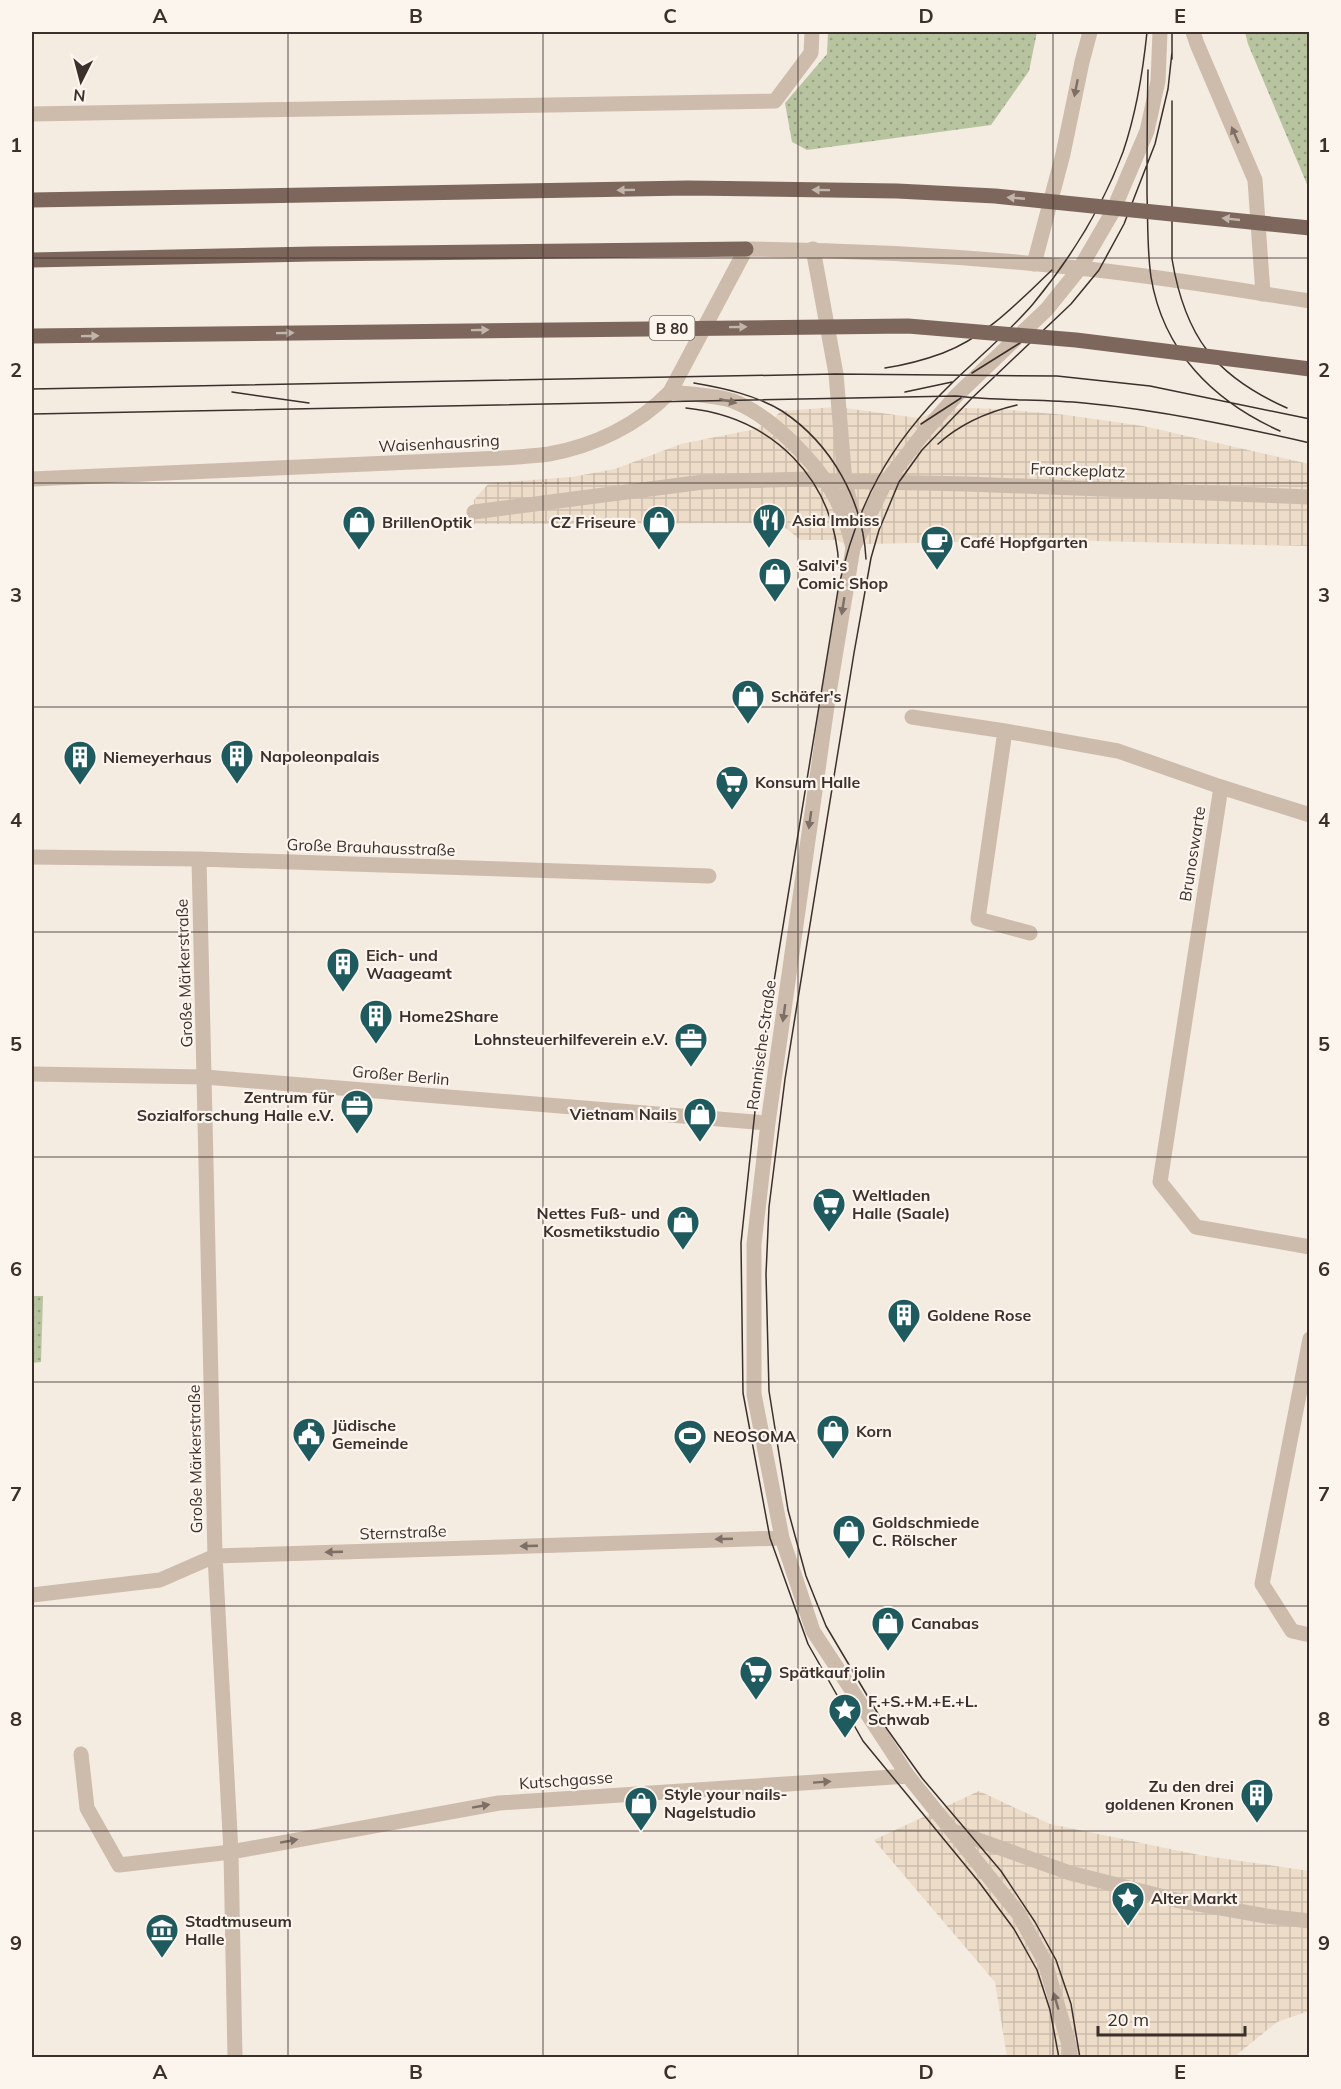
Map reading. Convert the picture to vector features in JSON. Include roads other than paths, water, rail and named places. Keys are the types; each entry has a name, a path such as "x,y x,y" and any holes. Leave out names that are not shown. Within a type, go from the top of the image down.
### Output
{"main road":[{"path":"32,200 688,188 897,191 995,196 1310,228"},
{"path":"32,260 746,249"},
{"name":"B 80","path":"32,336 908,326 1076,340 1310,369"}],"street":[{"path":"32,114 775,101 811,53 812,32"},
{"path":"1034,264 1063,154 1090,32"},
{"path":"853,548 885,483 926,430 956,396 1047,309 1080,268 1112,213 1147,131 1158,81 1160,32"},
{"path":"1193,32 1255,180 1263,294"},
{"path":"746,249 813,249 948,256 1080,268 1310,301"},
{"name":"Waisenhausring","path":"32,479 503,458 549,454 606,437 657,405 670,392 746,249"},
{"path":"813,249 836,374 845,482 855,524 853,548"},
{"name":"Rannische Straße","path":"670,392 732,401 770,422 816,465 841,507 853,548 826,711 768,1123 754,1244 754,1394 782,1538 813,1631 908,1776"},
{"path":"474,512 703,482 811,479 845,482"},
{"name":"Franckeplatz","path":"845,482 969,484 1310,497"},
{"name":"Brunoswarte","path":"912,717 1118,751 1221,787 1160,1182 1196,1227 1310,1247"},
{"path":"1005,731 978,919 1030,933"},
{"path":"1221,787 1310,815"},
{"name":"Große Brauhausstraße","path":"32,857 199,859 709,876"},
{"name":"Große Märkerstraße","path":"199,859 215,1556 231,1852 235,2058"},
{"name":"Großer Berlin","path":"32,1074 205,1077 768,1123"},
{"path":"1310,1339 1262,1584 1292,1631 1310,1635"},
{"name":"Sternstraße","path":"32,1595 160,1580 215,1556 782,1538"},
{"name":"Kutschgasse","path":"81,1754 87,1808 119,1865 231,1852 499,1803 908,1776"},
{"path":"908,1776 995,1883 1032,1937 1045,1962 1070,2048 1070,2058"},
{"path":"953,1831 1070,1873 1176,1900 1266,1916 1310,1921"}],"tram line":[{"path":"1059,2058 1050,2010 1037,1970 1014,1929 979,1882 863,1741 808,1644 770,1538 743,1393 741,1243 759,1073 845,559 865,503 893,453 910,429 952,383 1033,304 1060,269 1095,212 1115,172 1128,138 1147,32"},
{"path":"1172,32 1172,59"},
{"path":"1080,2058 1071,2004 1056,1960 1035,1922 1001,1871 922,1778 887,1729 826,1626 806,1576 788,1510 769,1391 766,1274 769,1207 785,1079 854,653 871,558 879,530 899,482 922,450 972,398 1071,304 1099,270 1124,224 1155,144 1168,89 1172,52"},
{"path":"1148,70 1148,246 1157,304 1179,350 1213,389 1233,405 1280,431"},
{"path":"1172,101 1172,259 1185,311 1207,351 1222,367 1262,396 1287,408"},
{"path":"885,368 936,356 974,338 1014,306 1052,270"},
{"path":"972,373 1020,343"},
{"path":"32,389 836,374 1057,376 1150,386 1310,419"},
{"path":"905,392 952,382"},
{"path":"694,383 739,393 772,405 800,424 816,440 830,457 851,495 864,537 866,559"},
{"path":"232,392 309,403"},
{"path":"32,414 956,396 1112,406 1197,419 1310,443"},
{"path":"921,424 961,398"},
{"path":"938,444 975,419 1017,405"},
{"path":"686,408 717,414 746,424 772,439 794,458 812,481 826,507 835,536 839,568"}],"place":[{"name":"Asia Imbiss","path":"769,549"},
{"name":"BrillenOptik","path":"359,551"},
{"name":"CZ Friseure","path":"659,551"},
{"name":"Café Hopfgarten","path":"937,571"},
{"name":"Salvi's Comic Shop","path":"775,603"},
{"name":"Schäfer's","path":"748,725"},
{"name":"Napoleonpalais","path":"237,785"},
{"name":"Niemeyerhaus","path":"80,786"},
{"name":"Konsum Halle","path":"732,811"},
{"name":"Eich- und Waageamt","path":"343,993"},
{"name":"Home2Share","path":"376,1045"},
{"name":"Lohnsteuerhilfeverein e.V.","path":"691,1068"},
{"name":"Zentrum für Sozialforschung Halle e.V.","path":"357,1135"},
{"name":"Vietnam Nails","path":"700,1143"},
{"name":"Weltladen Halle (Saale)","path":"829,1233"},
{"name":"Nettes Fuß- und Kosmetikstudio","path":"683,1251"},
{"name":"Goldene Rose","path":"904,1344"},
{"name":"Korn","path":"833,1460"},
{"name":"Jüdische Gemeinde","path":"309,1463"},
{"name":"NEOSOMA","path":"690,1465"},
{"name":"Goldschmiede C. Rölscher","path":"849,1560"},
{"name":"Canabas","path":"888,1652"},
{"name":"Spätkauf jolin","path":"756,1701"},
{"name":"F.+S.+M.+E.+L. Schwab","path":"845,1739"},
{"name":"Zu den drei goldenen Kronen","path":"1257,1824"},
{"name":"Style your nails- Nagelstudio","path":"641,1832"},
{"name":"Alter Markt","path":"1128,1927"},
{"name":"Stadtmuseum Halle","path":"162,1959"}]}
